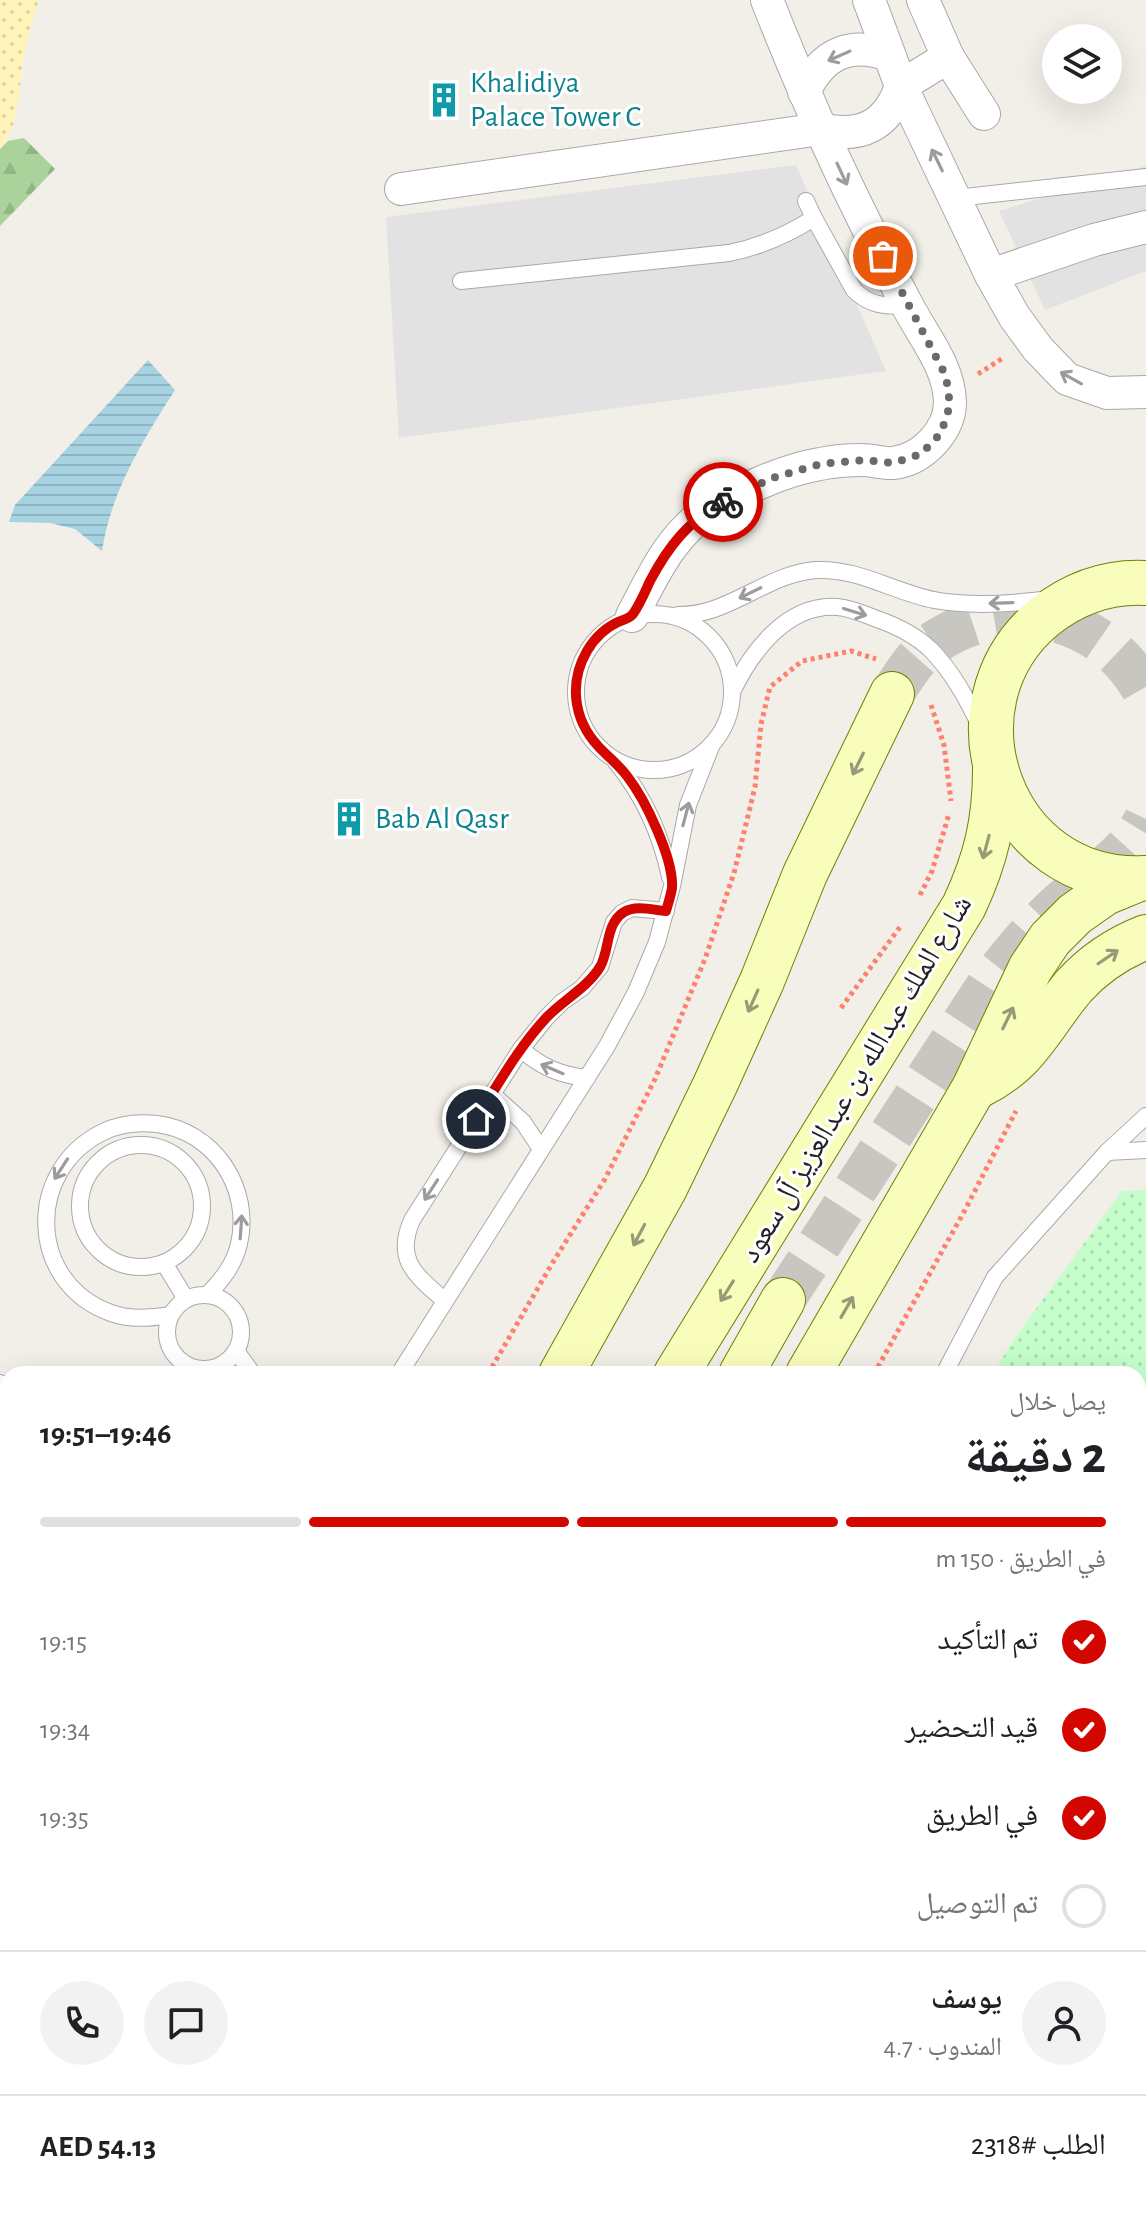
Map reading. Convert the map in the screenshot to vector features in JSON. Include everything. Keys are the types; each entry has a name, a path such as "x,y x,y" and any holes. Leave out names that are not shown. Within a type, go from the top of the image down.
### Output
{"street":[{"path":"632,616 665,554 692,522 711,509 772,478 795,470 842,461 893,463 921,454 941,433 950,405 946,376 907,306 821,129 767,0"},
{"path":"869,0 901,86 991,275 1014,316 1038,349 1067,379 1107,393 1146,392"},
{"path":"923,0 948,57 984,114"},
{"path":"804,92 823,63 838,54 855,49 889,55"},
{"path":"401,189 821,129 850,133 878,122 897,100 901,86 948,57"},
{"path":"991,275 1094,240 1146,227"},
{"name":"شارع الملك عبدالله بن عبدالعزيز آل سعود","path":"681,1366 964,906 979,873 995,804 990,723 994,696 1003,670 1016,647 1034,626 1055,609 1121,580"},
{"path":"566,1366 651,1214 709,1098 762,981 805,874 892,694"},
{"path":"993,760 1003,792 1015,813 1048,849 1091,871 1115,877 1142,878"},
{"path":"813,1366 974,1088 1030,969 1050,939 1075,914 1105,893 1142,878"},
{"path":"974,1088 991,1080 1023,1055 1067,995 1091,969 1146,937"},
{"path":"746,1366 783,1300"}],"lane":[{"path":"956,198 1146,177"},
{"path":"806,201 854,290 871,304 907,306"},
{"path":"461,281 729,253 773,241 814,218"},
{"path":"672,886 662,843 642,798 613,759 588,734 580,717 576,682 580,664 600,634 632,616 673,616 713,610 775,580 817,570 841,571 933,600 968,604 1002,604 1121,580"},
{"path":"732,692 747,663 780,628 807,612 823,607 855,610 898,627 930,649 966,697 993,760"},
{"path":"404,1366 587,1078 636,992 657,942 688,805 712,744 730,711 732,692 727,663 711,637 673,616"},
{"path":"613,759 630,766 665,769 698,756 712,744"},
{"path":"445,1301 409,1264 405,1234 412,1220 521,1049 546,1018 592,978 600,967 614,922 632,908 666,911"},
{"path":"521,1049 550,1069 587,1078"},
{"path":"492,1094 523,1122 541,1149"},
{"path":"948,1366 995,1277 1107,1152 1146,1116"},
{"path":"171,1315 131,1318 111,1313 94,1305 71,1286 54,1261 45,1224 52,1185 61,1167 74,1152 98,1134 125,1124 165,1125 201,1140 228,1169 241,1206 240,1236 232,1264 207,1295"},
{"path":"152,1145 170,1151 184,1161 195,1175 203,1209 200,1226 191,1242 164,1263 129,1267 112,1261 98,1251 80,1221 82,1186 90,1170 118,1148 152,1145"},
{"path":"1107,1152 1146,1150"},
{"path":"164,1263 186,1299"},
{"path":"190,1366 179,1360 170,1346 167,1330 177,1306 199,1295 222,1300 233,1309 240,1322 241,1337 236,1351 220,1366"},
{"path":"236,1351 247,1366"}],"path":[{"path":"974,377 1004,357"},
{"path":"878,1366 1018,1107"}],"green space":[{"path":"24,138 55,169 0,226 0,149 8,141"},
{"path":"1146,1190 1146,1366 998,1366 1012,1342 1122,1191"}],"sand":[{"path":"0,0 39,0 25,49 15,118 0,149"}],"shaded area":[{"path":"796,165 886,371 399,438 386,217"},
{"path":"1146,166 1146,271 1045,310 999,211"}],"water":[{"path":"148,360 175,390 140,447 121,487 106,529 102,551 75,529 50,523 9,522 15,505"}],"tunnel":[{"path":"892,694 916,659 935,642 964,627 994,618 1024,616 1053,620 1081,629 1106,645 1128,667 1146,694"},
{"path":"783,1300 989,984 1024,941 1063,901 1130,844 1146,819"}],"way so far":[{"path":"723,502 772,478 821,464 864,460 893,463 921,454 941,433 950,405 946,376 883,256"}],"place":[{"name":"Khalidiya Palace Tower C","path":"444,100"},
{"name":"Bab Al Qasr","path":"349,819"}],"route":[{"path":"476,1119 531,1036 600,967 614,922 622,913 632,908 666,911 672,886 653,819 629,778 588,734 576,700 576,682 580,664 589,648 600,634 632,616 665,554 678,537 692,522 723,502"}]}
